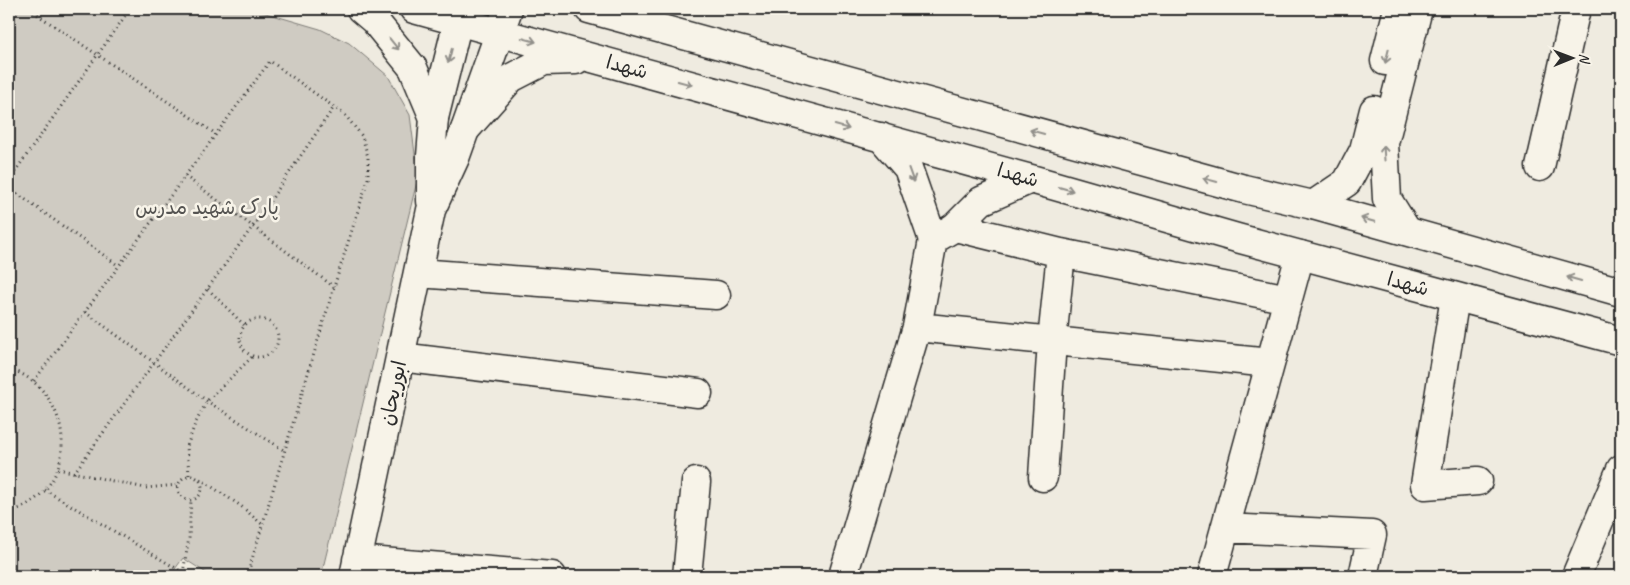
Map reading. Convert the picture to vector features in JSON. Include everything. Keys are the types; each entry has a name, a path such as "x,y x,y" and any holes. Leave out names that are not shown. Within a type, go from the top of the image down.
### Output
{"street":[{"path":"361,9 374,20 413,68 434,118"},
{"name":"شهدا","path":"414,9 504,21 598,59 1300,255 1621,341"},
{"path":"589,9 1234,186 1407,231 1621,292"},
{"path":"1312,205 1347,182 1364,150 1398,9"},
{"path":"1407,231 1387,199 1384,143 1418,9"},
{"path":"1540,166 1576,9"},
{"path":"431,210 431,156 434,118 460,15"},
{"path":"431,210 465,130 504,21"},
{"path":"465,130 511,78 544,61 598,59"},
{"path":"881,137 908,168 944,233"},
{"path":"843,576 944,233 981,201 1031,179"},
{"name":"ابوریحان","path":"356,568 431,210"},
{"path":"944,233 1061,253 1288,299"},
{"path":"1043,477 1052,341 1061,253"},
{"path":"1212,576 1300,255"},
{"path":"418,272 716,295"},
{"path":"1455,297 1425,485 1478,482"},
{"path":"917,327 1270,363"},
{"path":"400,357 698,394"},
{"path":"1576,576 1621,468"},
{"path":"687,576 696,482"},
{"path":"1225,528 1372,535 1363,576"},
{"path":"356,568 538,576"}],"path":[{"path":"29,9 216,134"},
{"path":"9,180 130,9"},
{"path":"34,381 270,61 345,115 362,136 368,156 368,179 247,576"},
{"path":"74,473 208,290 334,107"},
{"path":"185,176 334,287"},
{"path":"9,188 119,266"},
{"path":"208,290 244,325"},
{"path":"85,312 207,401 285,451"},
{"path":"254,319 267,320 272,324 278,335 275,348 271,354 258,358 252,356 242,348 240,342 241,331 244,325 254,319"},
{"path":"189,475 187,446 195,424 207,401 252,356"},
{"path":"9,369 34,381 50,399 60,421 63,446 58,469 45,490 27,506 9,513"},
{"path":"58,469 145,488 178,485"},
{"path":"200,479 203,486 201,494 191,500 181,496 178,485 182,478 193,475 200,479 241,506 263,525"},
{"path":"45,490 189,576"},
{"path":"183,573 189,538 191,500"}],"green space":[{"name":"پارک شهید مدرس","path":"11,9 252,9 320,29 349,43 388,76 410,115 418,177 321,576 211,576 183,558 170,576 9,576 9,12"}]}
